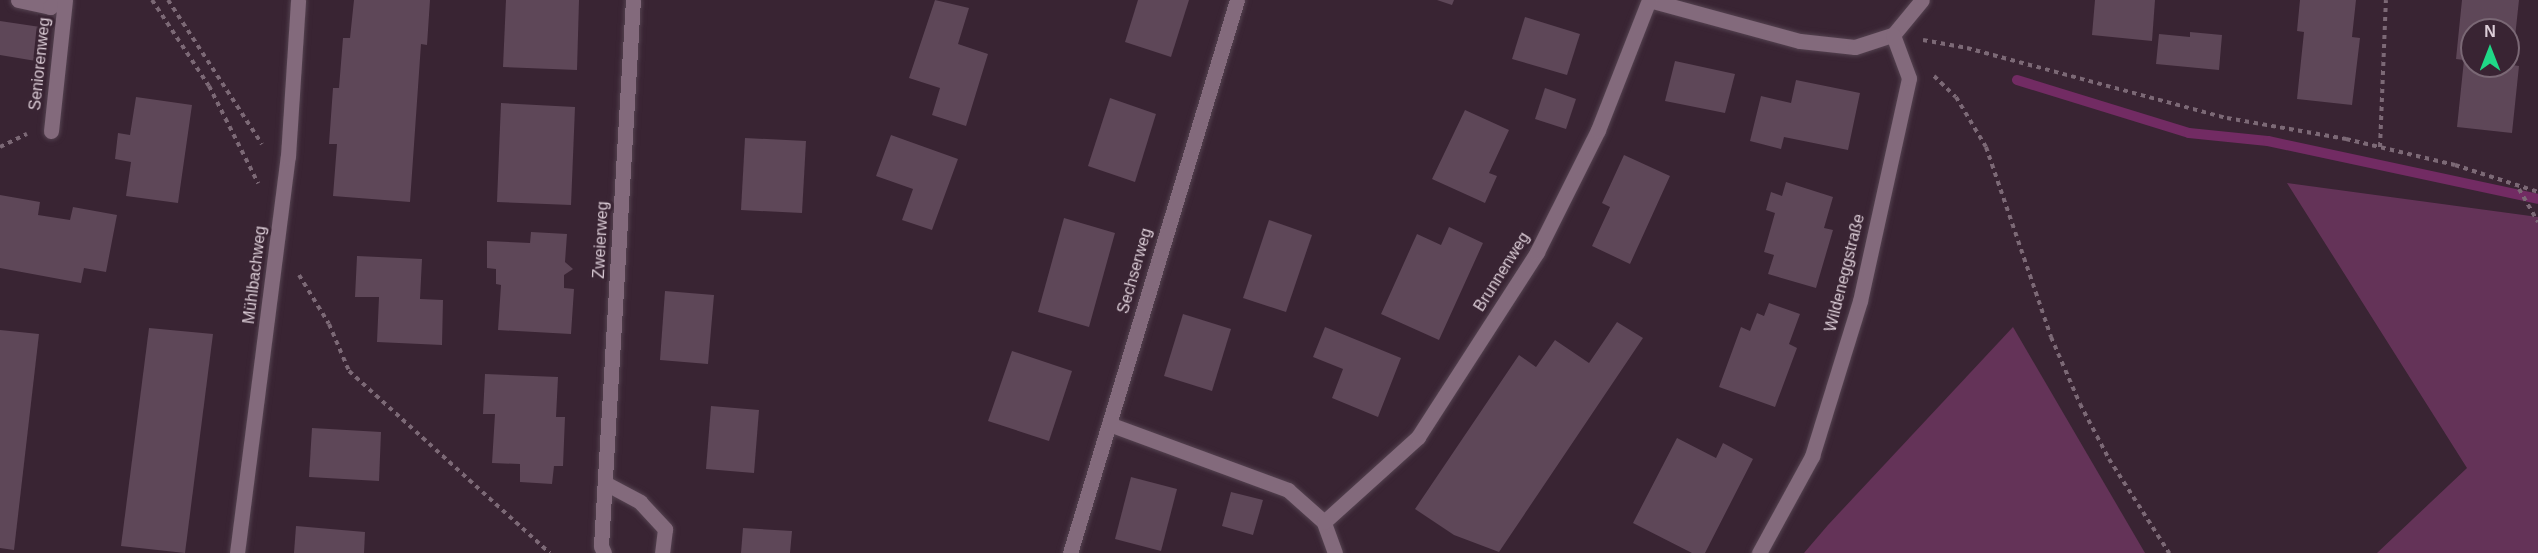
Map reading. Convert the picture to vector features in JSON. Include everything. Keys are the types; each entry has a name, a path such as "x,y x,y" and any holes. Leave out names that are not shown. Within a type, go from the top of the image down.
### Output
{"street":[{"name":"Seniorenweg","path":"18,0 50,7 58,0"},
{"name":"Seniorenweg","path":"51,132 65,0"},
{"name":"Mühlbachweg","path":"237,553 288,156 298,0"},
{"name":"Zweierweg","path":"604,553 601,546 633,0"},
{"name":"Sechserweg","path":"1070,553 1237,0"},
{"path":"1649,0 1800,41 1855,47 1893,35 1922,0"},
{"name":"Brunnenweg","path":"1324,522 1418,437 1537,252 1598,130 1649,0"},
{"name":"Wildeneggstraße","path":"1759,553 1812,456 1860,301 1909,78 1893,35"},
{"path":"1109,424 1288,490 1324,522 1335,553"},
{"path":"605,483 640,502 665,529 662,553"}],"path":[{"path":"152,0 209,86 257,182"},
{"path":"168,0 258,143 288,156"},
{"path":"2380,147 2386,0"},
{"path":"1893,35 1967,48 2227,118 2380,147 2455,165 2518,188 2538,192"},
{"path":"1932,74 1956,97 1986,147 2051,337 2080,404 2109,459 2169,553"},
{"path":"2518,188 2538,222"},
{"path":"301,278 328,324 349,371 550,553"}],"shaded area":[{"path":"2287,183 2538,217 2538,553 2377,553 2467,468"},
{"path":"2013,327 2145,553 1804,553 1828,525"}],"building":[{"path":"354,0 430,0 427,45 421,44 410,202 333,196 337,144 329,144 333,88 339,88 343,38 350,38"},
{"path":"506,0 579,0 577,70 503,67"},
{"path":"935,0 969,8 958,44 988,54 966,126 932,115 940,88 909,78"},
{"path":"1138,0 1189,0 1171,57 1125,42"},
{"path":"1437,0 1454,0 1452,5"},
{"path":"2095,0 2155,0 2152,41 2092,35"},
{"path":"2300,0 2356,0 2352,37 2360,38 2352,105 2297,99 2304,32 2297,31"},
{"path":"2462,0 2519,0 2517,18 2460,18"},
{"path":"1525,17 1580,34 1567,75 1512,59"},
{"path":"2460,20 2460,60 2456,59"},
{"path":"0,21 47,28 42,62 0,55"},
{"path":"2190,32 2222,35 2219,70 2156,64 2159,34 2190,37"},
{"path":"1675,61 1735,74 1725,113 1665,101"},
{"path":"2462,78 2518,78 2512,133 2457,127"},
{"path":"1796,80 1860,93 1848,150 1784,137 1781,149 1750,141 1761,96 1791,103"},
{"path":"1545,88 1576,99 1566,129 1535,119"},
{"path":"136,97 192,105 178,203 126,196 131,162 115,159 118,133 130,135"},
{"path":"1110,98 1156,114 1135,182 1088,166"},
{"path":"501,103 575,107 571,205 497,202"},
{"path":"1465,110 1509,130 1489,173 1497,176 1485,203 1432,179"},
{"path":"891,135 958,159 932,230 902,220 913,189 876,176"},
{"path":"745,138 806,141 802,213 741,210"},
{"path":"1624,155 1670,176 1630,264 1592,246 1610,207 1602,203"},
{"path":"1786,182 1833,197 1824,228 1833,230 1816,288 1768,274 1774,255 1764,252 1775,213 1766,210 1771,192 1782,196"},
{"path":"0,195 40,202 38,215 70,220 73,207 117,215 106,272 84,268 81,283 0,268"},
{"path":"1064,218 1115,233 1089,327 1038,312"},
{"path":"1269,220 1312,235 1286,312 1243,298"},
{"path":"1449,227 1483,243 1439,340 1381,314 1417,234 1441,245"},
{"path":"531,232 567,234 565,262 573,269 564,275 564,288 574,289 571,334 498,330 501,285 496,284 496,269 487,268 487,241 530,243"},
{"path":"357,256 422,259 420,299 443,300 442,345 377,342 379,297 355,297"},
{"path":"665,291 714,295 708,364 660,360"},
{"path":"1769,303 1800,314 1789,344 1797,348 1775,407 1719,387 1741,327 1750,331 1757,313 1764,316"},
{"path":"1183,314 1231,329 1212,391 1164,376"},
{"path":"1617,322 1643,338 1499,552 1454,535 1415,509 1519,355 1536,367 1555,340 1589,363"},
{"path":"1325,327 1401,358 1378,417 1332,398 1343,369 1313,357"},
{"path":"149,328 213,334 185,553 121,546"},
{"path":"0,330 39,334 14,550 0,548"},
{"path":"1012,351 1072,371 1049,441 988,421"},
{"path":"485,374 558,377 556,417 565,417 563,466 554,466 552,484 520,482 520,464 492,463 495,414 483,414"},
{"path":"711,406 759,410 754,473 706,469"},
{"path":"312,428 381,432 379,481 309,477"},
{"path":"1677,438 1716,458 1723,443 1753,459 1705,553 1692,553 1633,523"},
{"path":"1131,477 1177,489 1161,551 1115,539"},
{"path":"1231,492 1263,500 1253,535 1222,526"},
{"path":"296,526 365,532 364,553 294,553"},
{"path":"743,528 792,531 790,553 741,553"}],"waterway":[{"path":"2017,80 2189,133 2268,141 2538,199"}]}
